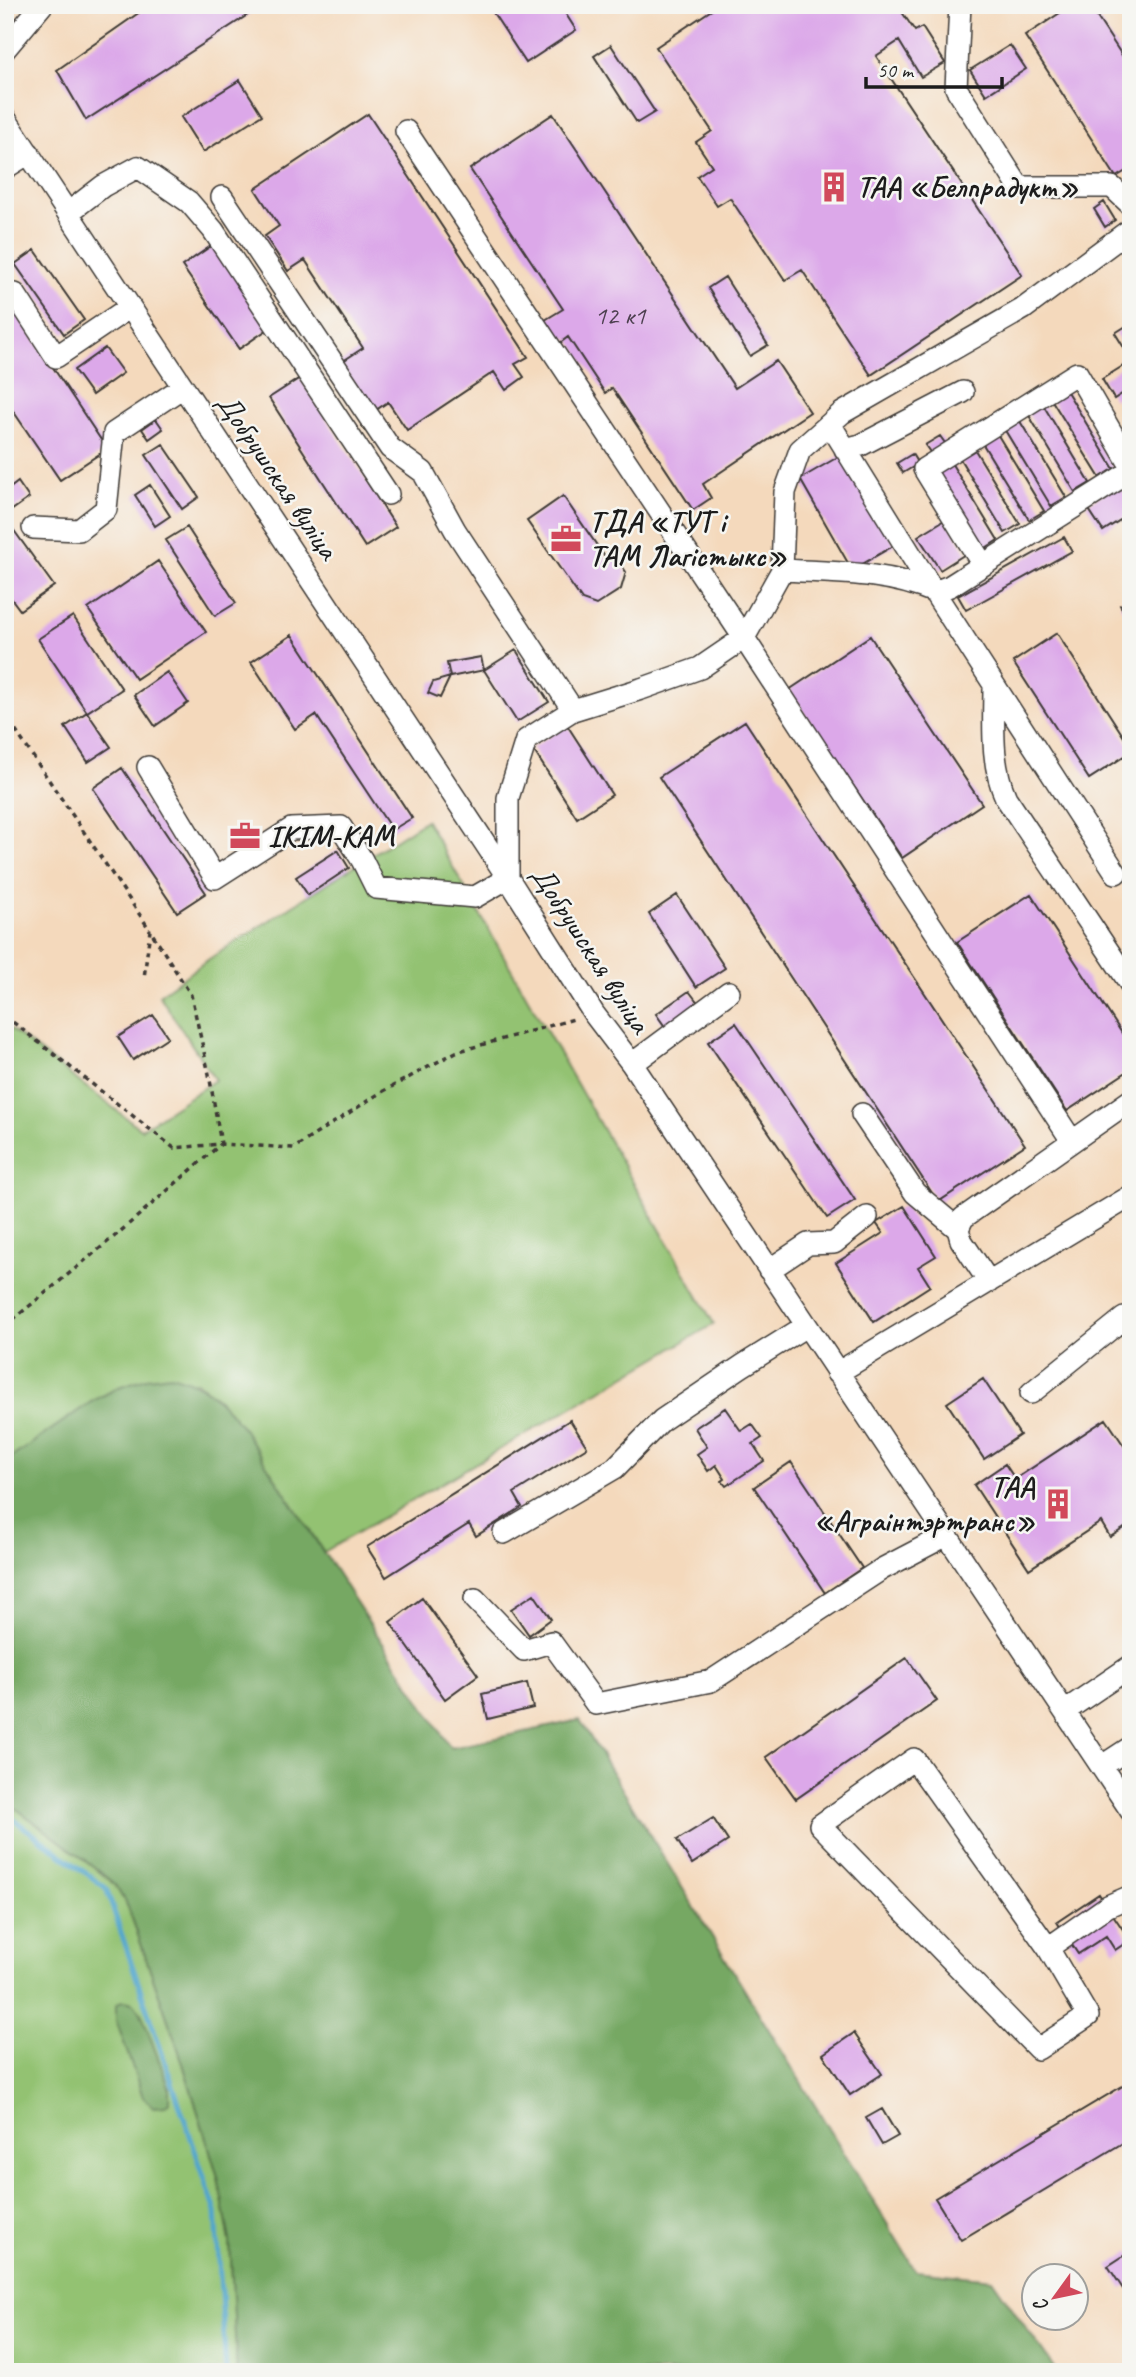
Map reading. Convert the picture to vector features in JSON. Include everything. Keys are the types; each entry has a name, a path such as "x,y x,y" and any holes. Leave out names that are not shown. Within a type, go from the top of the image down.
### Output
{"street":[{"path":"5,49 42,5"},
{"path":"960,5 956,89 1019,187 1112,187 1131,205"},
{"name":"Добрушская вуліца","path":"5,118 508,878 594,1014 632,1064 1131,1811"},
{"path":"406,131 744,638 1072,1141"},
{"path":"5,168 29,153"},
{"path":"68,213 103,186 138,167 189,202 213,230 388,494"},
{"path":"222,197 390,448 423,472 455,530 573,710"},
{"path":"148,767 215,878 291,829 341,827 376,888 475,897 508,878 508,797 526,740 573,710 641,690 700,668 744,638 782,570 785,492 800,450 842,413 1023,309 1131,229"},
{"path":"15,294 56,357 130,307"},
{"path":"782,570 883,575 914,583 934,592 950,586 983,565 1131,468 1077,373 923,469 983,565"},
{"path":"33,528 79,530 106,509 114,433 183,387"},
{"path":"845,449 861,445 963,392"},
{"path":"830,424 934,592 1116,873"},
{"path":"994,685 995,760 999,782 1006,798 1131,985"},
{"path":"632,1064 729,992"},
{"path":"958,1229 963,1218 1131,1100"},
{"path":"862,1114 915,1193 958,1229 961,1240 989,1282"},
{"path":"837,1373 1131,1196"},
{"path":"769,1270 808,1244 834,1243 866,1217"},
{"path":"1031,1393 1124,1318 1131,1329"},
{"path":"504,1533 615,1468 662,1420 806,1326"},
{"path":"475,1599 524,1650 551,1642 596,1704 711,1681 882,1569 947,1535"},
{"path":"1065,1711 1131,1666"},
{"path":"1102,1766 1131,1746"},
{"path":"914,1759 1048,1948 1088,2016 1038,2049 820,1825 914,1759"},
{"path":"1048,1948 1108,1906 1131,1896"}],"path":[{"path":"5,702 6,717 150,929 191,995 221,1144"},
{"path":"144,978 150,929"},
{"path":"5,1016 174,1148 221,1144 294,1148 380,1093 456,1052 594,1014"},
{"path":"5,1326 221,1144"}],"green space":[{"path":"426,820 714,1324 324,1552 240,1425 220,1400 197,1382 119,1387 91,1402 5,1462 5,1025 141,1129 215,1080 159,995 209,959"},
{"path":"171,1375 194,1383 225,1406 240,1424 451,1748 580,1720 916,2271 992,2279 1020,2319 1020,2332 1029,2332 1057,2372 237,2372 230,2241 218,2177 180,2054 128,1907 115,1885 5,1800 5,1462 91,1402 119,1387 146,1378"},
{"path":"5,1800 115,1885 128,1907 180,2054 218,2177 230,2241 237,2372 5,2372"},
{"path":"122,2001 133,2004 141,2013 169,2087 169,2102 165,2106 153,2107 143,2097 116,2020 116,2005"}],"building":[{"path":"150,5 263,5 86,120 57,70"},
{"path":"488,5 560,5 576,30 526,63"},
{"name":"ТАА «Белпрадукт»","path":"719,5 897,5 915,31 922,27 945,63 921,77 899,41 876,56 1022,275 871,375 802,270 785,280 730,198 717,206 697,176 712,166 696,142 712,131 656,47"},
{"path":"1072,5 1089,5 1131,69 1131,168 1116,177 1025,36"},
{"path":"611,45 655,112 637,123 594,56"},
{"path":"1010,45 1026,69 986,95 970,70"},
{"path":"240,80 262,115 203,152 181,117"},
{"path":"368,114 528,357 515,364 524,377 506,390 494,372 407,430 388,402 373,412 340,363 363,348 305,260 288,271 265,236 279,226 255,189"},
{"path":"553,114 735,388 776,361 810,412 703,484 711,498 693,510 612,388 605,393 568,337 560,343 545,320 563,309 470,169"},
{"path":"1104,202 1115,220 1105,227 1094,209"},
{"path":"214,244 271,327 239,349 182,266"},
{"path":"35,250 84,320 64,334 15,264"},
{"path":"725,277 768,345 750,356 708,288"},
{"path":"5,295 107,449 60,480 5,399"},
{"path":"1131,323 1131,359 1115,333"},
{"path":"105,348 123,373 92,395 74,370"},
{"path":"1131,361 1131,388 1114,399 1102,379"},
{"path":"300,378 396,527 365,547 269,398"},
{"path":"1066,390 1114,469 1100,478 1051,399"},
{"path":"1042,403 1090,483 1075,492 1027,412"},
{"path":"1018,418 1066,497 1051,506 1003,427"},
{"path":"156,419 163,429 149,439 142,429"},
{"path":"996,432 1044,511 1029,520 981,441"},
{"path":"940,436 947,446 932,455 925,445"},
{"path":"163,444 199,497 182,509 146,455"},
{"path":"972,445 1020,524 1005,533 957,454"},
{"path":"843,454 895,545 852,570 800,479"},
{"path":"912,454 918,464 903,473 897,463"},
{"path":"950,461 998,540 984,549 935,470"},
{"path":"18,482 29,498 5,515 5,492"},
{"path":"1119,484 1131,503 1131,513 1103,531 1086,505"},
{"path":"150,485 170,516 155,526 135,495"},
{"name":"ТДА «ТУТ і ТАМ Лагістыкс»","path":"563,496 607,560 616,557 626,572 621,589 596,605 582,600 527,521"},
{"path":"5,518 54,586 20,610 5,590"},
{"path":"946,519 967,553 940,570 918,536"},
{"path":"187,527 236,603 215,616 166,540"},
{"path":"1064,537 1072,551 966,610 958,596"},
{"path":"158,561 206,632 136,679 88,609"},
{"path":"1131,599 1131,623 1120,605"},
{"path":"73,616 122,689 87,712 38,639"},
{"path":"1057,633 1131,748 1131,752 1089,779 1013,662"},
{"path":"292,635 412,818 392,830 316,715 295,729 251,662"},
{"path":"870,636 982,804 902,858 789,690"},
{"path":"516,650 549,702 517,722 484,670"},
{"path":"481,657 484,670 450,677 447,663"},
{"path":"167,672 188,703 155,726 134,695"},
{"path":"450,677 440,698 428,693 433,682"},
{"path":"87,712 111,747 88,762 65,727"},
{"path":"745,721 1025,1145 938,1202 659,777"},
{"path":"567,725 612,795 577,818 532,748"},
{"path":"122,768 206,893 177,912 93,788"},
{"path":"338,850 349,868 308,895 296,877"},
{"path":"1031,894 1131,1047 1131,1069 1067,1111 957,942"},
{"path":"677,895 725,968 696,987 649,914"},
{"path":"689,991 699,1004 666,1028 656,1014"},
{"path":"153,1015 168,1037 133,1060 118,1037"},
{"path":"736,1023 855,1200 827,1218 708,1042"},
{"path":"904,1206 936,1256 918,1267 930,1286 874,1322 836,1263 883,1233 876,1223"},
{"path":"983,1379 1020,1435 984,1459 947,1403"},
{"path":"725,1408 741,1431 752,1424 762,1438 753,1444 764,1461 726,1486 722,1481 725,1479 716,1465 708,1471 697,1454 707,1447 695,1428"},
{"name":"ТАА «Аграінтэртранс»","path":"1106,1419 1131,1456 1131,1524 1110,1537 1101,1522 1029,1569 974,1485 1005,1464 1015,1479"},
{"path":"570,1420 587,1447 514,1493 522,1507 476,1536 469,1524 386,1577 367,1547"},
{"path":"791,1462 862,1568 825,1593 754,1487"},
{"path":"534,1594 551,1619 529,1635 511,1609"},
{"path":"422,1598 478,1675 445,1699 390,1622"},
{"path":"907,1658 937,1701 796,1799 766,1757"},
{"path":"527,1683 533,1708 488,1719 482,1694"},
{"path":"713,1818 728,1841 692,1864 677,1840"},
{"path":"1099,1894 1130,1940 1115,1950 1106,1936 1078,1954 1057,1922"},
{"path":"854,2033 882,2074 850,2095 823,2054"},
{"path":"1131,2081 1131,2138 961,2240 935,2198"},
{"path":"882,2109 898,2136 882,2145 866,2118"},
{"path":"1131,2251 1131,2284 1123,2289 1108,2266"}],"waterway":[{"path":"5,1813 106,1888 216,2212 226,2372"}],"place":[{"name":"ТАА «Белпрадукт»","path":"834,187"},
{"name":"ТДА «ТУТ і ТАМ Лагістыкс»","path":"566,539"},
{"name":"ІКІМ-КАМ","path":"245,836"},
{"name":"ТАА «Аграінтэртранс»","path":"1058,1504"}]}
